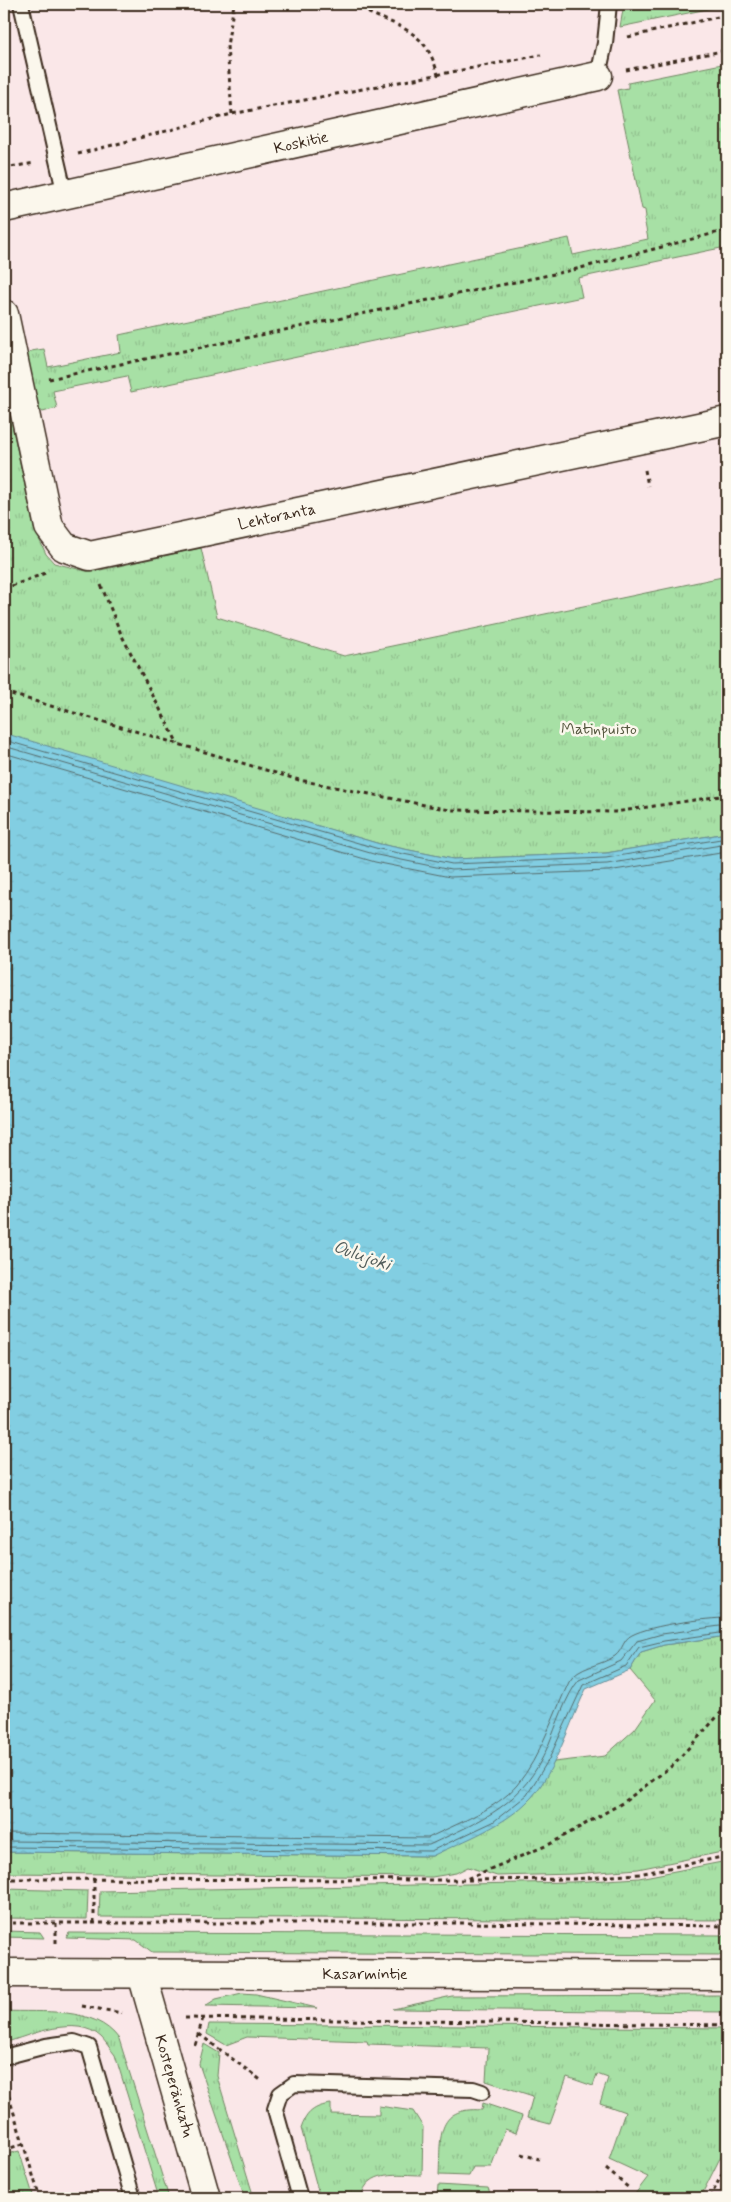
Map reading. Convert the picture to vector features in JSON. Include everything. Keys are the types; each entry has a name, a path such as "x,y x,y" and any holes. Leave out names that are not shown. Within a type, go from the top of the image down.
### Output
{"street":[{"name":"Koskitie","path":"4,208 598,76"},
{"path":"4,314 49,527 64,547 90,556"},
{"name":"Lehtoranta","path":"90,556 727,421"},
{"name":"Kasarmintie","path":"4,1973 727,1976"},
{"name":"Kosteperänkatu","path":"142,1974 206,2198"}],"lane":[{"path":"20,4 65,195"},
{"path":"598,76 605,43 609,4"},
{"path":"4,2057 46,2046 74,2042 89,2047 133,2198"},
{"path":"300,2198 275,2109 280,2094 294,2084 473,2089 482,2092"}],"path":[{"path":"232,114 227,46 234,4"},
{"path":"371,4 369,12 415,34 432,54 438,75"},
{"path":"605,43 727,15"},
{"path":"598,76 727,50"},
{"path":"4,168 56,159 232,114 546,54"},
{"path":"19,385 573,270 727,230"},
{"path":"90,556 121,634 179,744"},
{"path":"4,692 300,780 450,810 616,812 727,795"},
{"path":"464,1880 550,1844 624,1802 673,1765 727,1706"},
{"path":"4,1879 573,1879 639,1874 727,1856"},
{"path":"94,1880 94,1923"},
{"path":"4,1922 727,1926"},
{"path":"73,2006 155,2019 727,2025"},
{"path":"198,2034 280,2094"},
{"path":"4,2081 40,2198"},
{"path":"4,2150 23,2144"},
{"path":"521,2154 539,2159"},
{"path":"710,2198 727,2164"},
{"path":"606,2169 629,2188"},
{"path":"596,2192 605,2198"}],"green space":[{"path":"624,4 727,4 727,5 620,27"},
{"path":"727,63 727,250 726,247 578,278 582,297 131,392 127,376 53,391 57,408 43,412 38,409 27,355 31,351 44,349 48,367 121,352 119,335 569,238 573,255 648,239 644,218 646,217 645,210 642,209 617,90 628,88 628,83"},
{"name":"Matinpuisto","path":"4,388 34,528 46,554 54,563 86,571 96,571 201,548 217,617 344,656 727,576 727,833 606,853 453,859 380,844 4,735"},
{"path":"727,1636 727,1851 638,1869 573,1874 497,1876 468,1867 456,1873 432,1877 4,1873 4,1852 432,1856 531,1798 554,1762 605,1756 635,1729 655,1700 630,1670 641,1652 664,1645"},
{"path":"727,1861 727,1920 99,1917 100,1891 573,1882 639,1878"},
{"path":"4,1889 88,1891 87,1919 4,1918"},
{"path":"4,1931 40,1932 44,1938 4,1937"},
{"path":"69,1933 727,1935 727,1955 152,1952 136,1940 66,1938"},
{"path":"242,1993 256,1994 317,2008 205,2006 216,1999"},
{"path":"727,1995 727,2012 393,2009 452,1996"},
{"path":"4,2011 66,2013 82,2016 108,2028 119,2039 169,2198 159,2198 115,2055 103,2039 91,2030 79,2027 66,2027 53,2028 4,2043"},
{"path":"209,2024 727,2028 727,2144 700,2198 632,2198 648,2177 609,2159 625,2112 600,2103 608,2078 597,2074 593,2086 567,2077 550,2124 527,2118 533,2096 486,2081 488,2048 247,2037 226,2045 207,2034"},
{"path":"204,2044 219,2053 217,2076 254,2198 245,2198 199,2064"},
{"path":"483,2103 522,2116 516,2133 505,2129 491,2167 473,2167 469,2176 439,2175 443,2128 455,2114 466,2110 482,2110"},
{"path":"331,2104 331,2114 379,2115 379,2106 413,2111 423,2127 422,2175 394,2174 377,2178 364,2188 361,2198 320,2198 301,2128 308,2114 320,2106"},
{"path":"19,2151 34,2198 4,2198 4,2155"},
{"path":"438,2185 488,2188 490,2193 486,2198 437,2198"}],"water":[{"name":"Oulujoki","path":"7,734 380,844 453,859 606,853 727,833 727,1636 664,1645 641,1652 630,1670 586,1689 555,1761 540,1787 531,1798 509,1817 471,1838 432,1856 4,1852 4,735"}]}
